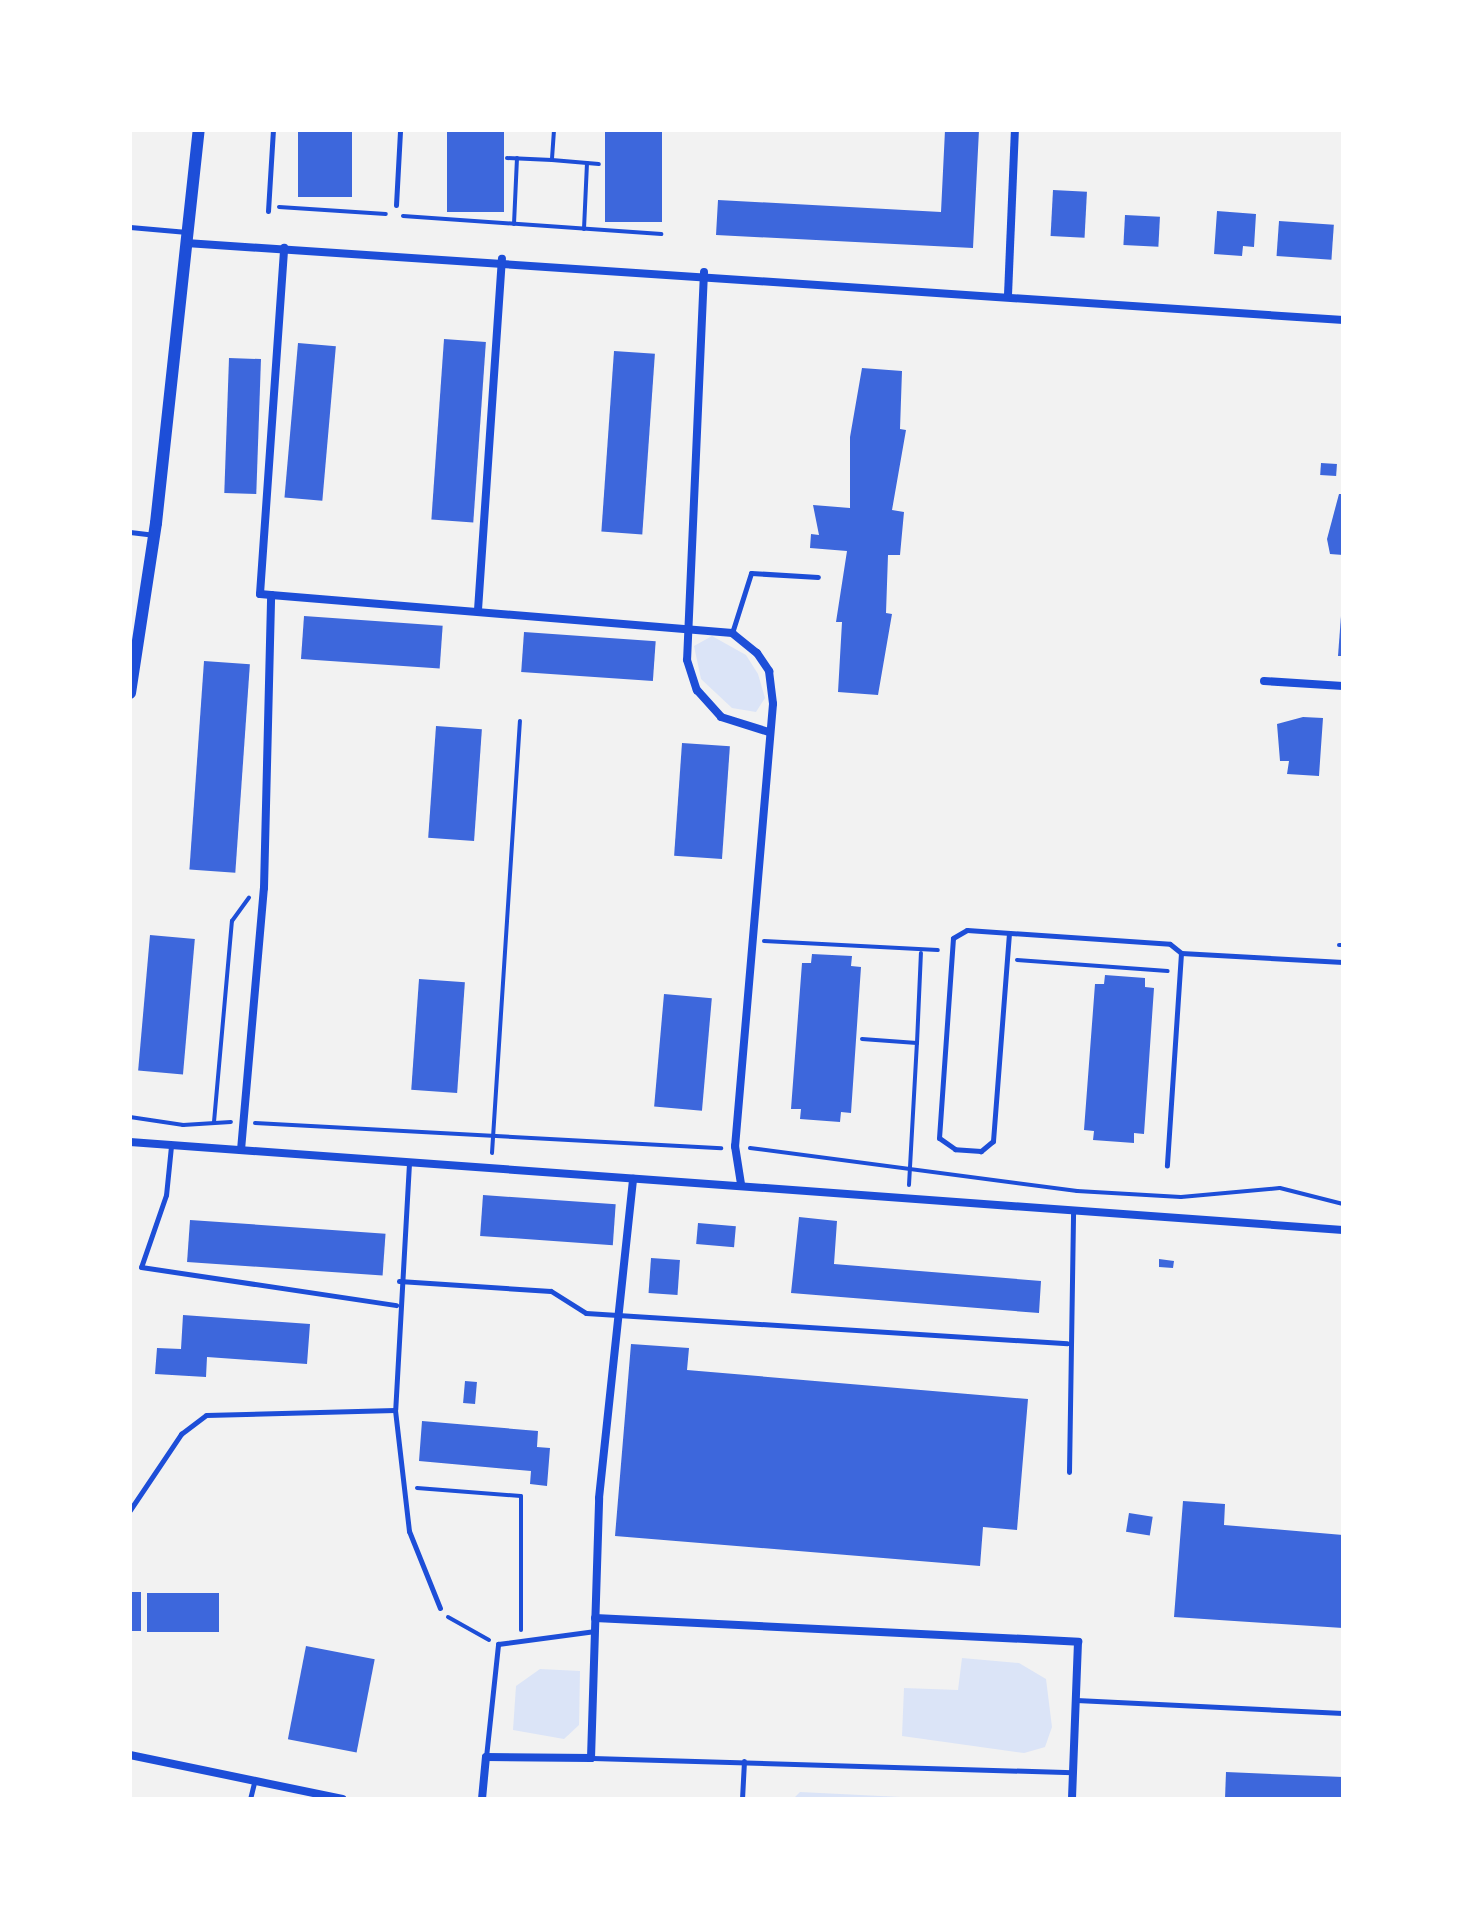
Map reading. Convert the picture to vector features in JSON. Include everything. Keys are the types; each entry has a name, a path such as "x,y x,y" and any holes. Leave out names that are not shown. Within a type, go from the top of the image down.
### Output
{"street":[{"path":"130,693 154,536 199,130"},
{"path":"1008,295 1015,130"},
{"path":"186,237 284,248 704,272 1343,320"},
{"path":"284,248 260,594 732,633 769,671 769,732 735,1146 741,1185"},
{"path":"478,610 502,259"},
{"path":"704,272 686,628 697,690 721,717 769,732"},
{"path":"241,1150 264,888 271,595"},
{"path":"1264,681 1343,686"},
{"path":"130,1142 1343,1230"},
{"path":"482,1799 486,1757 591,1758 599,1498 623,1315 633,1179"},
{"path":"595,1618 1078,1642 1072,1799"},
{"path":"130,1755 342,1799"}],"lane":[{"path":"268,208 273,130"},
{"path":"396,205 400,130"},
{"path":"130,227 186,237"},
{"path":"130,532 154,536"},
{"path":"732,633 751,573 818,577"},
{"path":"1009,933 993,1141 981,1151 955,1149 939,1138 953,947 967,930 1170,944 1181,953 1343,962"},
{"path":"1167,1166 1181,953"},
{"path":"171,1146 166,1195 141,1267 396,1305"},
{"path":"409,1163 396,1305 395,1410 409,1531 440,1608"},
{"path":"1069,1472 1067,1343 1073,1210"},
{"path":"399,1281 551,1291 574,1309 623,1315 1067,1343"},
{"path":"130,1510 181,1434 206,1415 395,1410"},
{"path":"486,1757 498,1644 595,1631"},
{"path":"1075,1700 1343,1713"},
{"path":"591,1758 1073,1772"},
{"path":"742,1799 744,1761"},
{"path":"250,1799 254,1783"}],"path":[{"path":"552,160 554,130"},
{"path":"507,158 599,164"},
{"path":"513,224 517,158"},
{"path":"584,229 587,163"},
{"path":"268,208 661,234"},
{"path":"492,1156 520,721"},
{"path":"214,1122 232,921 251,895"},
{"path":"750,940 921,953 953,947"},
{"path":"909,1186 921,953"},
{"path":"1007,959 1179,971"},
{"path":"862,1039 917,1043"},
{"path":"402,1487 521,1496 521,1641"},
{"path":"440,1608 457,1625 498,1644"}],"shaded area":[{"path":"712,636 746,655 758,674 765,698 756,712 732,708 701,679 694,646"},
{"path":"962,1658 1019,1663 1046,1679 1052,1727 1045,1747 1024,1753 902,1736 904,1688 958,1690"},
{"path":"540,1669 580,1671 579,1725 564,1739 513,1730 516,1686"},
{"path":"800,1792 921,1798 937,1799 793,1799"}],"building":[{"path":"298,130 352,130 352,197 298,197"},
{"path":"447,130 504,130 504,212 447,212"},
{"path":"605,130 662,130 662,222 605,222"},
{"path":"945,130 979,130 973,248 716,235 718,200 941,212"},
{"path":"1053,190 1087,192 1085,238 1051,236"},
{"path":"1217,211 1256,214 1254,247 1243,246 1242,256 1214,254"},
{"path":"1125,215 1160,217 1158,247 1123,245"},
{"path":"1279,221 1334,225 1331,260 1277,256"},
{"path":"444,339 486,342 473,522 431,520"},
{"path":"298,343 336,346 322,501 284,497"},
{"path":"614,351 655,354 642,534 601,532"},
{"path":"229,358 261,359 256,494 224,493"},
{"path":"862,368 902,371 900,429 906,430 892,510 904,512 900,555 888,555 886,613 892,614 878,695 838,692 842,622 836,622 847,551 810,548 811,534 819,535 813,505 850,508 850,437"},
{"path":"1321,463 1337,464 1336,476 1320,475"},
{"path":"1339,494 1343,494 1343,555 1330,554 1327,539"},
{"path":"304,616 443,626 440,669 301,659"},
{"path":"1341,616 1343,656 1338,656"},
{"path":"524,632 656,641 653,681 521,672"},
{"path":"204,661 250,664 235,873 189,869"},
{"path":"1303,717 1323,718 1319,776 1287,774 1289,761 1280,761 1277,724"},
{"path":"436,726 482,729 474,841 428,838"},
{"path":"682,743 730,746 722,859 674,856"},
{"path":"150,935 195,939 183,1074 138,1070"},
{"path":"812,954 852,956 851,966 861,967 851,1113 841,1112 840,1122 800,1119 801,1109 791,1109 802,963 811,963"},
{"path":"1105,975 1145,978 1145,987 1154,988 1144,1134 1134,1133 1134,1143 1093,1140 1094,1131 1084,1130 1095,984 1104,984"},
{"path":"419,979 465,982 457,1093 411,1090"},
{"path":"664,994 712,998 702,1111 654,1107"},
{"path":"483,1195 616,1204 613,1245 480,1236"},
{"path":"799,1217 837,1221 834,1264 1041,1281 1039,1313 791,1293"},
{"path":"190,1220 386,1234 383,1276 187,1262"},
{"path":"698,1223 736,1226 734,1247 696,1244"},
{"path":"651,1258 680,1260 677,1295 649,1293"},
{"path":"1159,1259 1174,1261 1173,1268 1159,1267"},
{"path":"183,1315 310,1324 307,1364 207,1357 206,1377 155,1374 157,1348 181,1349"},
{"path":"631,1344 689,1348 687,1370 1028,1399 1017,1530 983,1527 980,1566 615,1536"},
{"path":"465,1381 477,1382 475,1404 463,1403"},
{"path":"422,1421 538,1431 537,1447 550,1448 547,1486 530,1484 531,1471 419,1461"},
{"path":"1183,1501 1225,1504 1224,1525 1343,1535 1343,1628 1174,1617"},
{"path":"1129,1513 1153,1517 1150,1536 1126,1532"},
{"path":"130,1592 141,1592 141,1631 130,1631"},
{"path":"147,1593 219,1593 219,1632 147,1632"},
{"path":"306,1646 375,1659 357,1753 288,1739"},
{"path":"1226,1772 1343,1777 1342,1799 1225,1799"}]}
